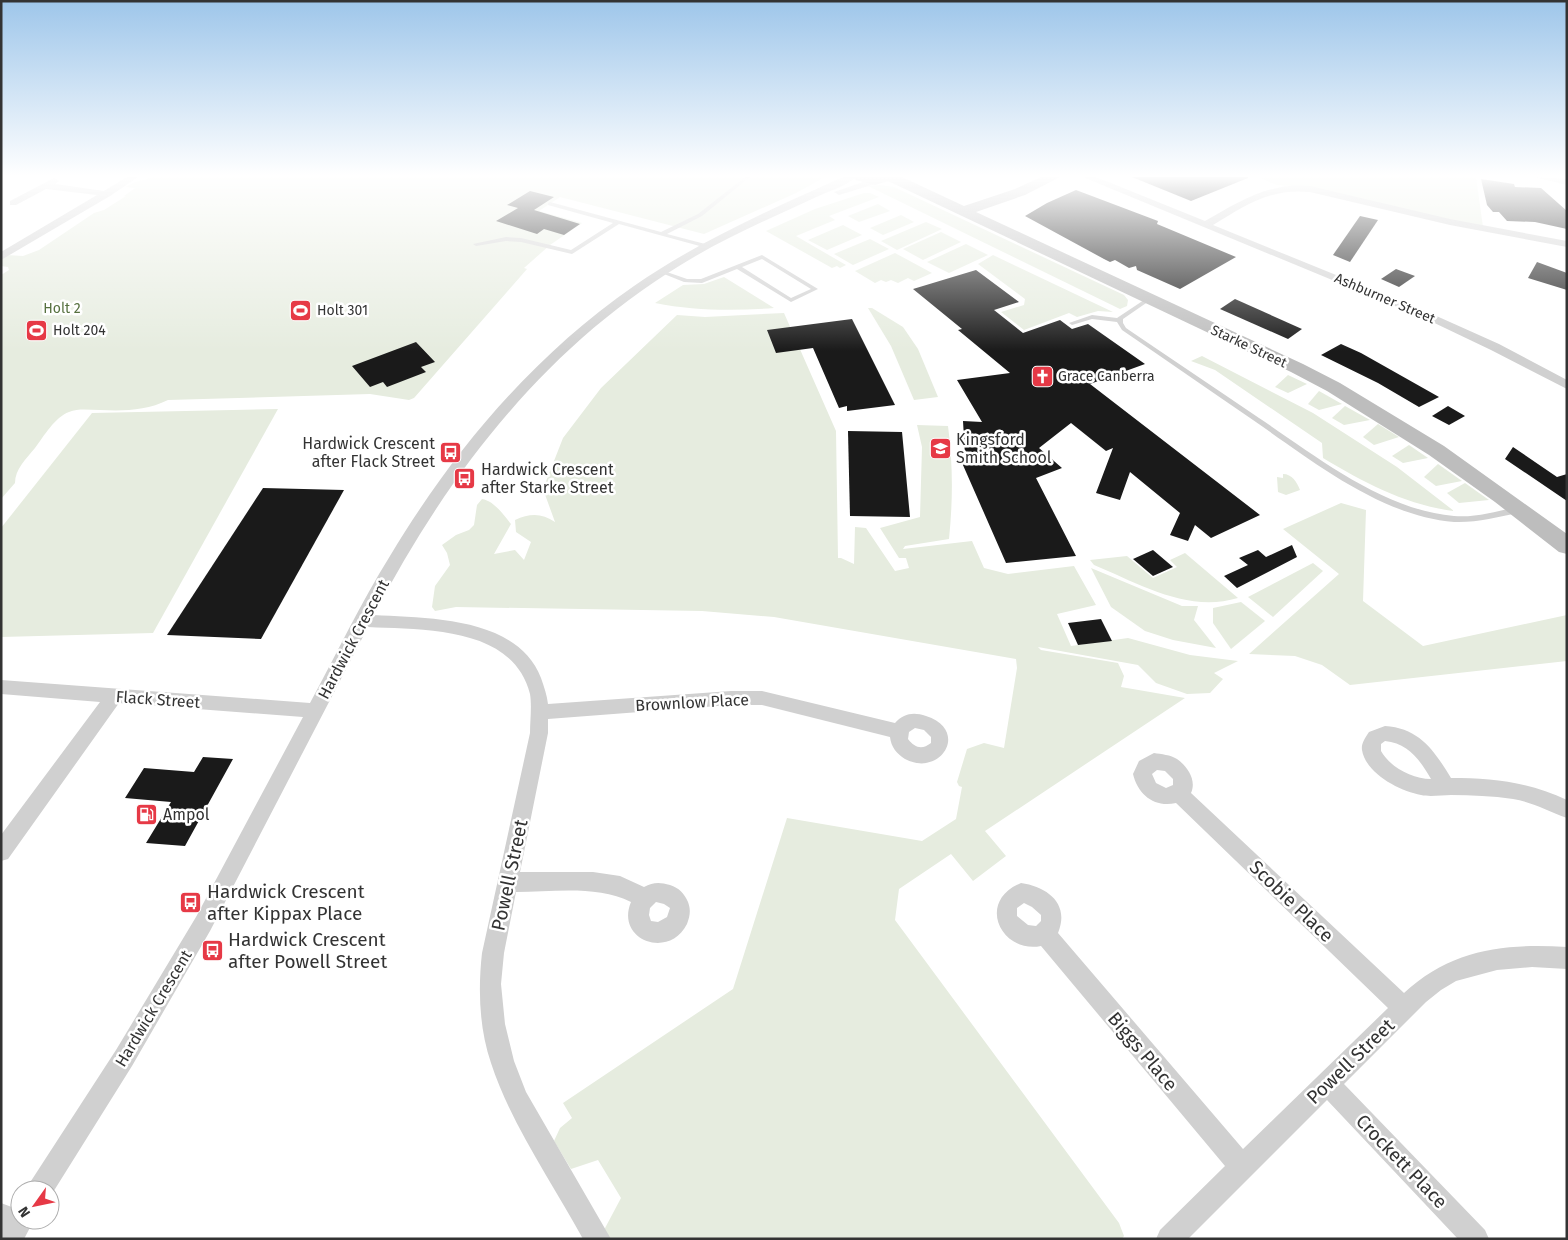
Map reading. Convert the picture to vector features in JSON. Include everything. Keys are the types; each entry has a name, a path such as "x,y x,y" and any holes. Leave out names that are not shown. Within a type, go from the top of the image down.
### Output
{"street":[{"path":"1,257 38,235"},
{"name":"Hardwick Crescent","path":"46,1180 124,1058 190,947 362,620 422,515 468,450 491,422 556,354 616,304 662,272 730,235"},
{"name":"Starke Street","path":"1012,235 1289,364 1353,397 1418,437 1486,483 1567,546"},
{"name":"Ashburner Street","path":"1230,235 1428,316 1494,347 1567,385"},
{"path":"1517,235 1567,244"},
{"name":"Powell Street","path":"362,620 447,626 473,631 500,641 520,657 536,682 542,712 493,953 490,984 494,1024 502,1062 518,1100 598,1239"},
{"name":"Flack Street","path":"1,687 315,711"},
{"path":"1,852 114,696"},
{"name":"Brownlow Place","path":"542,712 731,698 762,698 898,732"},
{"path":"1446,787 1511,789 1548,799 1567,809"},
{"name":"Scobie Place","path":"1179,794 1404,1008"},
{"path":"507,882 593,882 620,886 644,898"},
{"name":"Biggs Place","path":"1045,934 1242,1167"},
{"name":"Powell Street","path":"1169,1239 1404,1008 1434,982 1469,965 1517,956 1567,958"},
{"name":"Crockett Place","path":"1327,1083 1476,1239"}],"lane":[{"path":"476,244 506,239 521,240 572,252 598,235"},
{"path":"665,235 707,246"},
{"path":"662,272 686,281 702,281 762,257 816,289 791,300 738,267"},
{"path":"1120,320 1125,314 1149,299"},
{"path":"1072,323 1092,317 1120,320"},
{"path":"1120,320 1124,329 1341,477 1405,506 1454,519 1474,518 1521,509"}],"green space":[{"name":"Holt 2","path":"61,235 565,235 524,268 527,269 414,398 409,400 370,394 168,400 160,404 134,410 84,409 73,411 64,414 50,427 22,464 15,478 15,483 1,499 1,275 9,270 8,267 1,266 1,259 7,255 23,256 39,250"},
{"path":"773,235 799,235 796,236 846,265 840,268 837,266 832,268"},
{"path":"820,235 862,235 827,250 808,240"},
{"path":"896,235 929,235 897,250 881,241"},
{"path":"935,235 947,235 961,242 923,260 903,249"},
{"path":"968,235 996,235 1124,295 1128,300 1127,306 1120,309"},
{"path":"870,239 889,249 853,265 834,254"},
{"path":"966,244 988,255 949,273 927,262"},
{"path":"895,253 932,273 914,281 908,278 898,283 891,280 886,282 881,280 875,283 855,271"},
{"path":"993,255 1113,312 1098,311 1077,317 1069,313 1024,330 1001,312 1024,305 1025,299 978,264"},
{"path":"724,277 774,308 714,310 655,303 683,285 704,284"},
{"path":"868,308 872,308 903,327 918,349 938,397 914,400 891,346"},
{"path":"784,313 836,431 838,558 854,564 855,527 866,528 895,571 909,568 906,558 899,558 880,528 920,517 922,447 917,425 948,426 952,482 949,539 905,546 903,549 972,541 984,568 1008,574 1074,566 1096,605 1057,614 1071,646 1128,638 1190,655 1238,661 1214,673 1223,679 1210,693 1187,694 1156,683 1138,665 1038,647 1041,650 1118,663 1124,676 1121,687 1185,698 985,831 1006,856 973,881 951,854 899,889 895,920 1119,1223 1124,1236 1122,1239 610,1239 604,1230 621,1198 598,1160 571,1169 554,1141 560,1128 572,1118 563,1103 733,989 787,818 922,841 956,819 962,787 957,782 967,749 984,743 1004,748 1017,668 1016,659 774,617 702,611 456,607 435,611 432,607 435,586 450,565 447,553 442,545 456,535 469,530 474,525 477,505 482,499 494,505 511,524 494,554 515,550 524,560 531,542 516,532 515,520 536,515 555,522 543,489 563,438 601,388 677,315 705,317"},
{"path":"1202,356 1313,413 1397,467 1454,511 1419,504 1386,492 1323,458 1322,443 1215,370 1191,361"},
{"path":"1288,375 1307,384 1288,393 1275,387"},
{"path":"1319,391 1342,404 1319,410 1308,404"},
{"path":"1345,406 1370,420 1344,425 1332,418"},
{"path":"278,409 153,633 1,637 1,528 92,413"},
{"path":"1378,424 1399,437 1374,445 1363,437"},
{"path":"1409,445 1428,458 1403,463 1392,456"},
{"path":"1438,464 1462,481 1436,486 1424,477"},
{"path":"1283,474 1289,475 1294,479 1300,490 1286,495 1278,492 1277,477 1283,478"},
{"path":"1465,483 1489,500 1459,503 1447,493"},
{"path":"1341,503 1366,510 1363,601 1423,646 1567,615 1567,661 1350,685 1322,665 1295,656 1249,654 1339,574 1283,529"},
{"path":"1185,553 1238,598 1219,602 1200,602 1182,599 1146,588 1094,565 1090,560 1127,556 1153,578 1177,567 1170,560"},
{"path":"1313,563 1323,571 1273,617 1248,597"},
{"path":"1091,568 1182,606 1198,606 1194,620 1216,648 1173,640 1145,631 1111,607"},
{"path":"1241,602 1265,621 1231,649 1213,623 1213,608"}],"building":[{"path":"1060,235 1183,235 1236,257 1180,289 1137,270 1136,266 1129,268 1115,260 1110,262"},
{"path":"1347,235 1368,235 1350,262 1333,255"},
{"path":"1537,262 1567,273 1567,290 1528,278"},
{"path":"1396,269 1415,276 1399,287 1381,279"},
{"path":"976,270 1019,302 994,310 1023,333 1060,320 1072,329 1088,324 1145,364 1090,384 1260,515 1211,538 1195,525 1188,541 1170,535 1180,513 1130,472 1120,500 1096,493 1113,448 1106,451 1071,423 1039,448 1062,468 1036,478 1076,556 1006,563 959,456 965,456 963,421 982,422 957,380 1010,373 958,330 962,329 913,289"},
{"path":"1235,299 1302,329 1288,339 1220,309"},
{"path":"852,319 895,405 847,411 847,406 839,408 813,348 776,353 767,330"},
{"path":"416,342 435,362 421,367 426,372 387,387 383,382 370,387 352,366"},
{"path":"1341,344 1361,353 1439,397 1419,407 1378,383 1321,355"},
{"path":"1448,406 1465,416 1449,425 1432,416"},
{"path":"848,431 902,432 910,517 850,516"},
{"path":"1513,447 1557,477 1567,474 1567,501 1505,459"},
{"path":"263,488 344,490 261,639 167,635"},
{"path":"1292,545 1297,557 1237,588 1224,576 1248,565 1239,558 1258,550 1266,557"},
{"path":"1153,550 1173,567 1153,576 1133,559"},
{"path":"1101,619 1112,641 1078,645 1068,623"},
{"path":"203,757 233,759 185,846 146,843 171,802 125,798 144,768 194,772"}],"place":[{"name":"Holt 301","path":"301,310"},
{"name":"Holt 204","path":"37,330"},
{"name":"Grace Canberra","path":"1042,376"},
{"name":"Kingsford Smith School","path":"940,448"},
{"name":"Hardwick Crescent after Flack Street","path":"451,452"},
{"name":"Hardwick Crescent after Starke Street","path":"465,478"},
{"name":"Ampol","path":"147,814"},
{"name":"Hardwick Crescent after Kippax Place","path":"191,902"},
{"name":"Hardwick Crescent after Powell Street","path":"212,950"}]}
